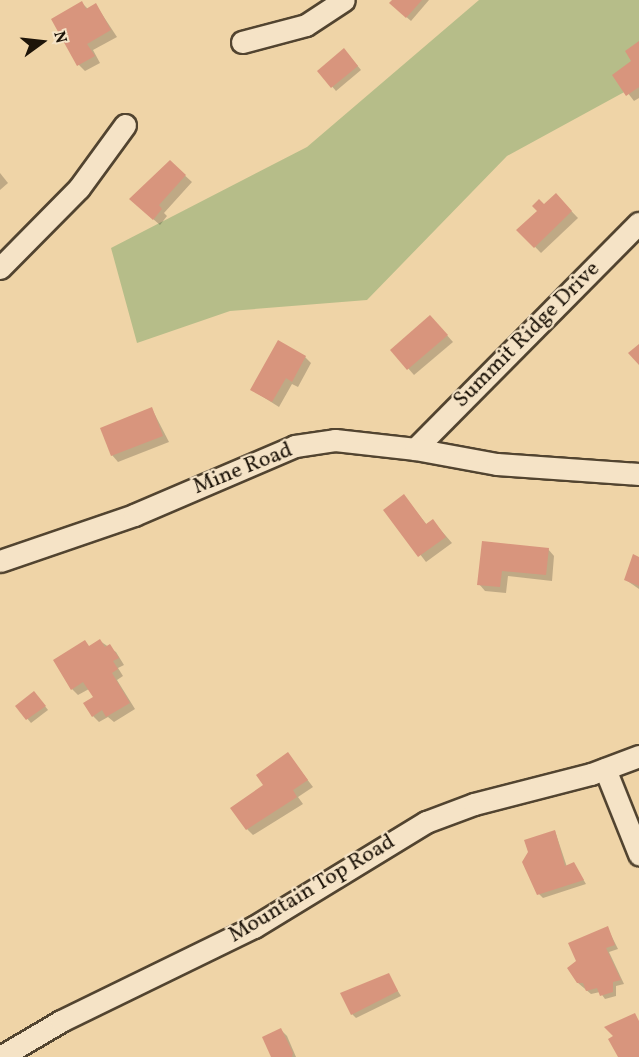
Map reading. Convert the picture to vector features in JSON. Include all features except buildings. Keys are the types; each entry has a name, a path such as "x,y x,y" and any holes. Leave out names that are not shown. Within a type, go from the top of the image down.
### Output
{"street":[{"path":"242,42 306,25 344,0"},
{"path":"0,268 79,188 125,125"},
{"name":"Summit Ridge Drive","path":"415,449 639,223"},
{"name":"Mine Road","path":"0,561 134,515 295,446 344,440 415,449 497,464 639,474"},
{"name":"Mountain Top Road","path":"0,1057 61,1021 254,927 426,822 474,804 605,769 639,756"},
{"path":"605,769 639,854"}],"green space":[{"path":"479,0 639,0 639,84 507,156 367,300 230,311 137,343 111,248 307,147"}]}
